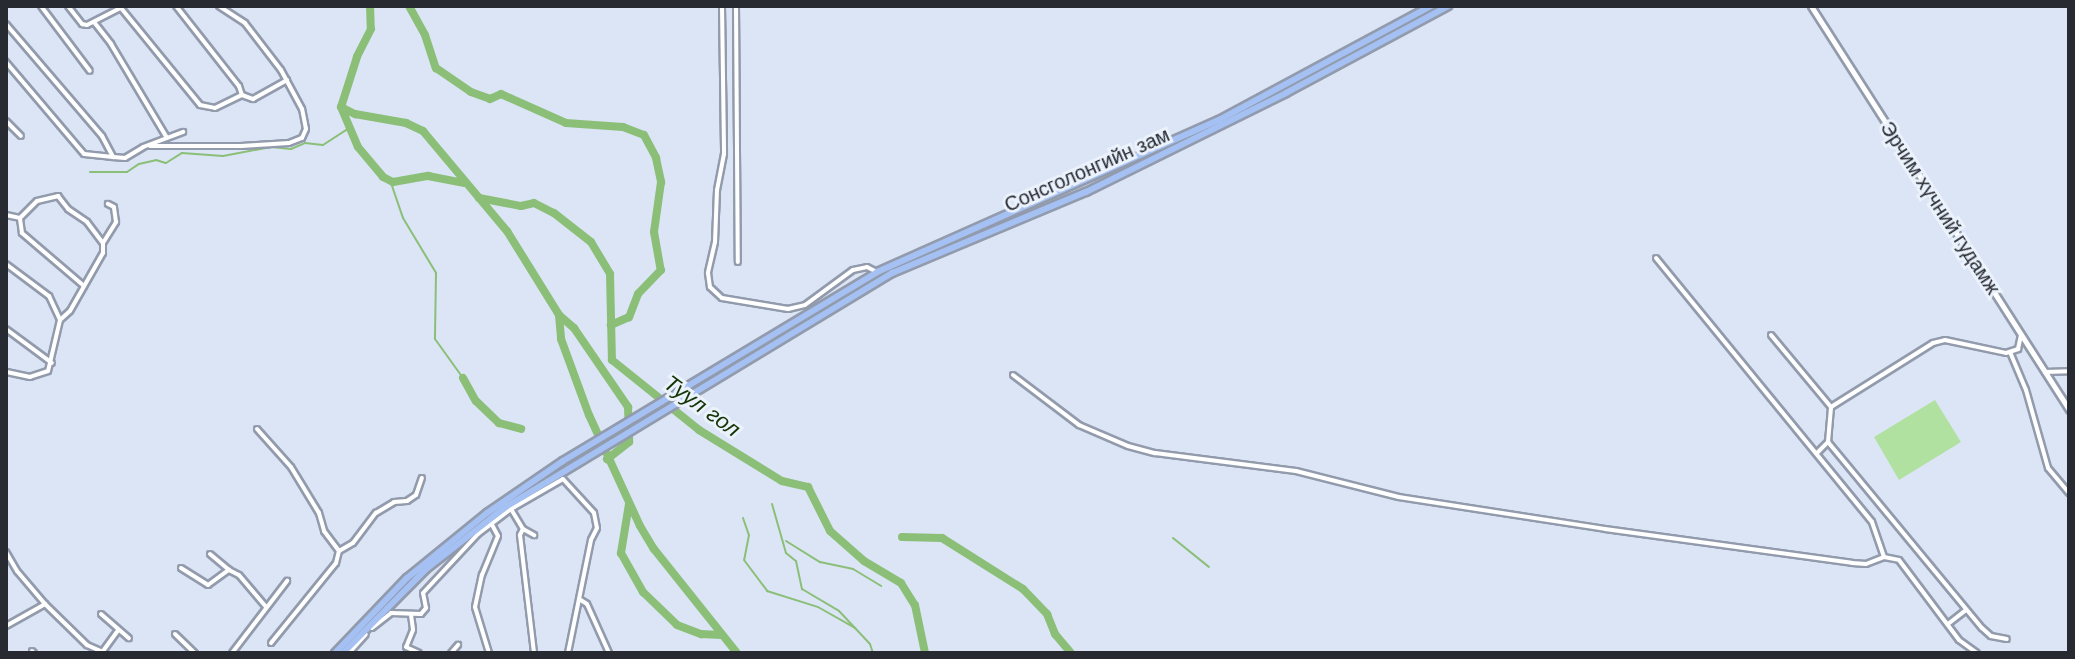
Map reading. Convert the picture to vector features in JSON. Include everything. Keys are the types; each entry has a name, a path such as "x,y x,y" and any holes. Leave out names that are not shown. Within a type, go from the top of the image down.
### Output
{"main road":[{"name":"Сонсголонгийн зам","path":"738,360 877,272 1174,142 1283,88 1431,6"},
{"name":"Сонсголонгийн зам","path":"738,360 892,273 1099,185 1286,93 1448,6"},
{"name":"Эрчим хүчний гудамж","path":"1811,6 2069,410"},
{"path":"335,653 425,562 480,517 738,360"},
{"path":"343,653 443,555 508,510 566,463"}],"street":[{"path":"41,6 90,71"},
{"path":"68,6 82,24 94,22 117,7 125,10 193,101 200,105 215,108 242,95 253,99 287,80"},
{"path":"176,6 239,86 242,95"},
{"path":"150,146 219,147 295,142 302,138 306,129 302,109 287,80 245,23 219,6"},
{"path":"722,6 724,154 717,190 715,242 708,273 710,287 722,298 788,309 805,305 853,270 867,267 877,272"},
{"path":"736,6 738,262"},
{"path":"94,22 167,138"},
{"path":"6,24 102,136 113,157"},
{"path":"6,62 84,154 125,158 183,132"},
{"path":"6,121 21,136"},
{"path":"20,218 37,201 58,196 68,209 87,222 103,243"},
{"path":"60,320 70,311 103,253 103,243 116,222 114,207 108,204"},
{"path":"6,215 20,218"},
{"path":"20,218 22,233 84,286"},
{"path":"1656,258 1872,522 1884,557"},
{"path":"6,264 49,296 60,320 52,363 38,377 6,372"},
{"path":"6,329 52,363"},
{"path":"1771,335 1831,407 1828,442 1817,453"},
{"path":"1831,407 1933,343 1945,340 2010,352 2020,347 2021,335"},
{"path":"2010,352 2026,390 2048,468 2069,493"},
{"path":"2045,372 2069,371"},
{"path":"1013,375 1079,425 1128,446 1217,462 1296,471 1399,497 1605,529 1852,563 1866,564 1884,557 1899,560 1963,644 1977,653"},
{"path":"257,429 291,467 319,513 324,531 339,551"},
{"path":"1828,442 1966,610 1991,636 2007,639"},
{"path":"271,643 336,563 339,551 353,543 376,513 416,495 422,478"},
{"path":"534,535 523,529 508,510 563,479 594,513 597,528 568,653"},
{"path":"349,653 367,630 391,613 421,614 426,608 423,593 490,521 498,536 482,575 475,607 489,653"},
{"path":"523,529 520,535 534,653"},
{"path":"6,552 17,571 45,604 87,645 104,652 118,629"},
{"path":"210,554 239,575 266,607"},
{"path":"443,555 448,563"},
{"path":"181,568 208,585 229,570"},
{"path":"232,653 287,581"},
{"path":"579,599 587,604 609,653"},
{"path":"6,626 45,604"},
{"path":"1948,624 1966,610"},
{"path":"101,614 129,638"},
{"path":"411,615 413,630 406,647 419,653"},
{"path":"175,634 195,653"},
{"path":"451,653 458,645"}],"green space":[{"path":"1935,400 1961,442 1899,480 1874,437"}],"waterway":[{"path":"370,6 371,29 357,57 341,107 355,114 406,123 423,131 507,231 559,315 574,328 628,407 629,442 607,459"},
{"path":"409,6 425,35 436,68 471,92 490,99 501,94 566,123 623,127 644,135 656,158 661,182 654,232 661,270 638,294 629,317 611,325"},
{"path":"341,107 358,147 383,177 393,182 428,176 463,183"},
{"path":"90,172 127,172 139,164 156,160 166,163 182,153 223,156 271,147 291,149 305,143 323,145 349,128"},
{"path":"390,180 403,218 436,273 435,339 463,378"},
{"name":"Туул гол","path":"479,198 521,206 534,203 554,213 591,242 610,274 612,360 699,430 782,481 808,487 830,531 864,561 901,583 915,605 925,653"},
{"path":"559,315 561,339 589,415 640,526 654,549 737,653"},
{"path":"463,378 476,401 499,423 521,429"},
{"path":"629,504 621,553 643,592 677,625 701,634 721,635"},
{"path":"772,504 786,553 796,561 802,589 839,611 870,644 873,653"},
{"path":"743,518 749,535 744,560 767,591 818,607 855,628"},
{"path":"902,537 942,538 1023,589 1047,614 1055,634 1071,653"},
{"path":"1173,538 1209,567"},
{"path":"786,541 820,562 853,569 881,586"}]}
